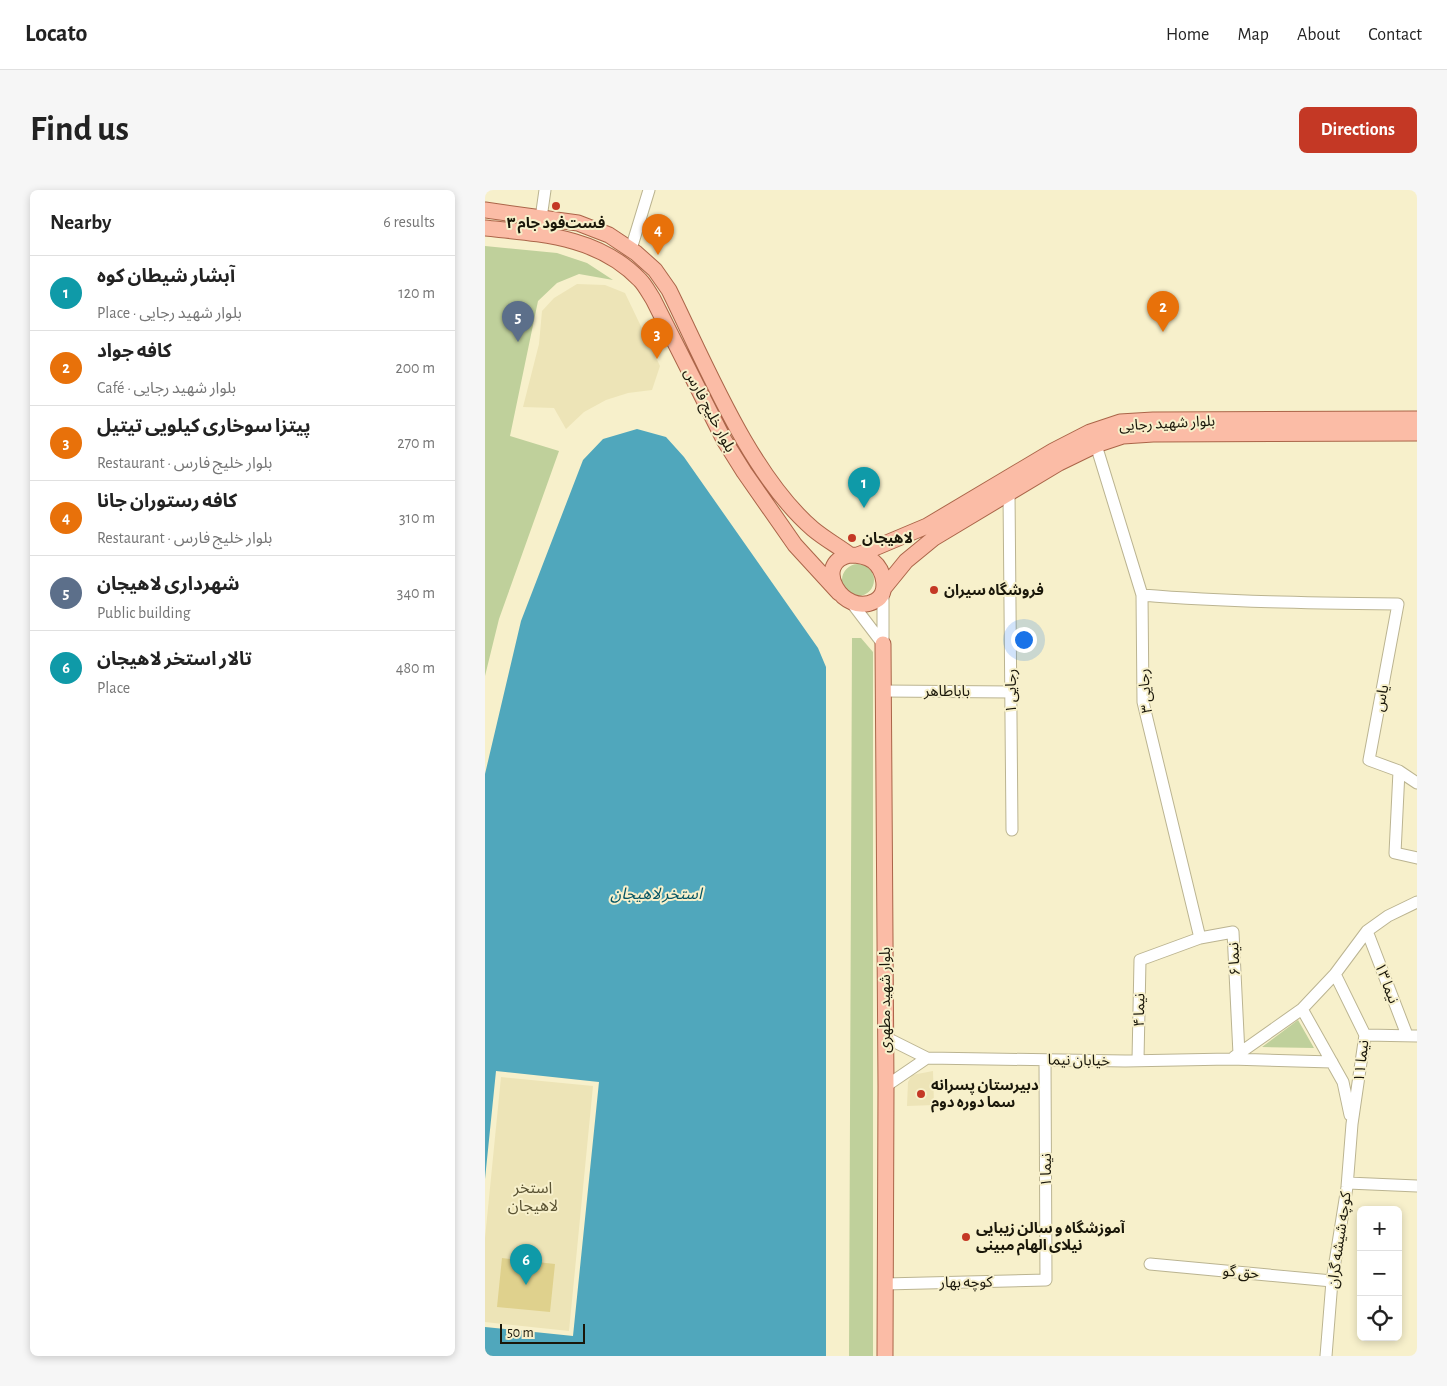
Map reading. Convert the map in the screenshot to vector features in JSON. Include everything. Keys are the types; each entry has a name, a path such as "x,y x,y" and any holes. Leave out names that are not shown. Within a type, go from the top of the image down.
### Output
{"main road":[{"name":"بلوار خلیج فارس","path":"485,210 578,223 609,235 631,249 655,270 669,290 739,432 759,463 781,494 813,529 854,555"},
{"name":"بلوار خلیج فارس","path":"485,228 573,240 601,251 626,267 642,281 653,299 724,440 744,472 795,545 845,597"},
{"name":"بلوار شهید رجایی","path":"883,590 906,561 934,538 1059,463 1096,445 1123,436 1417,419"},
{"name":"بلوار شهید رجایی","path":"854,555 927,526 1053,451 1091,432 1120,422 1145,421 1417,433"},
{"path":"854,555 865,557 877,566 883,579 881,596 874,602 866,604 845,597 833,579 832,570 835,562 842,557 854,555"},
{"name":"بلوار شهید مطهری","path":"883,644 886,1086 885,1356"}],"street":[{"path":"538,234 545,190"},
{"path":"631,249 649,190"},
{"name":"رجایی ۳","path":"1096,445 1142,595 1143,702 1200,938"},
{"name":"رجایی ۱","path":"1009,493 1012,830"},
{"path":"883,590 883,644"},
{"name":"یاس","path":"1142,595 1284,603 1398,604 1369,760 1399,771"},
{"path":"845,597 883,644"},
{"name":"باباطاهر","path":"883,691 1011,692"},
{"path":"1399,771 1417,783"},
{"path":"1399,771 1395,853 1417,858"},
{"path":"1235,1056 1303,1009 1335,974 1367,931 1389,916 1417,902"},
{"name":"نیما ۱۳","path":"1367,931 1412,1035"},
{"name":"نیما ۶","path":"1140,960 1200,938 1233,932 1235,1056"},
{"name":"نیما ۴","path":"1138,1060 1140,960"},
{"name":"نیما ۱۱","path":"1335,974 1365,1035 1352,1124"},
{"path":"1303,1009 1343,1082 1352,1124"},
{"path":"1365,1035 1412,1035"},
{"name":"خیابان نیما","path":"885,1037 927,1058 1138,1060 1235,1056 1332,1062"},
{"path":"886,1086 927,1058"},
{"name":"نیما ۱","path":"1045,1060 1046,1280"},
{"name":"کوچه شیشه گران","path":"1325,1356 1332,1281 1347,1183 1352,1124"},
{"path":"1347,1183 1417,1186"},
{"name":"حق گو","path":"1150,1264 1332,1281"},
{"name":"کوچه بهار","path":"885,1284 1046,1280"}],"shaded area":[{"path":"577,284 605,285 625,293 660,366 652,390 628,393 606,400 584,412 566,429 554,408 523,407 539,344 542,311 554,298"},
{"name":"دبیرستان پسرانه سما دوره دوم","path":"933,1071 934,1105 907,1106 908,1082 912,1075"},
{"path":"501,1077 593,1086 569,1331 485,1322 485,1238"}],"green space":[{"path":"485,246 557,253 587,263 613,280 579,274 557,283 538,301 510,436 559,451 499,619 485,676"},
{"path":"858,564 864,565 869,569 873,574 873,586 869,591 864,595 858,596 852,595 847,591 843,586 842,580 843,574 847,569 852,565"},
{"path":"852,638 861,638 873,652 873,1356 849,1356"},
{"path":"1298,1020 1314,1048 1262,1047"}],"water":[{"name":"استخر لاهیجان","path":"637,429 666,437 684,457 818,648 826,667 826,1356 485,1356 485,1327 573,1336 599,1082 496,1071 485,1179 485,774 521,621 583,460 603,439"}],"building":[{"path":"502,1258 555,1264 550,1312 497,1307"}],"place":[{"name":"فست‌فود جام ۳","path":"556,206"},
{"name":"کافه رستوران جانا","path":"658,255"},
{"name":"کافه جواد","path":"1163,332"},
{"name":"شهرداری لاهیجان","path":"518,342"},
{"name":"پیتزا سوخاری کیلویی تیتیل","path":"657,359"},
{"name":"آبشار شیطان کوه","path":"864,508"},
{"name":"لاهيجان","path":"852,538"},
{"name":"فروشگاه سیران","path":"934,590"},
{"name":"دبیرستان پسرانه سما دوره دوم","path":"921,1094"},
{"name":"آموزشگاه و سالن زیبایی نیلای الهام مبینی","path":"966,1237"},
{"name":"تالار استخر لاهیجان","path":"526,1285"}],"district":[{"name":"استخر لاهیجان","path":"533,1196"}]}
